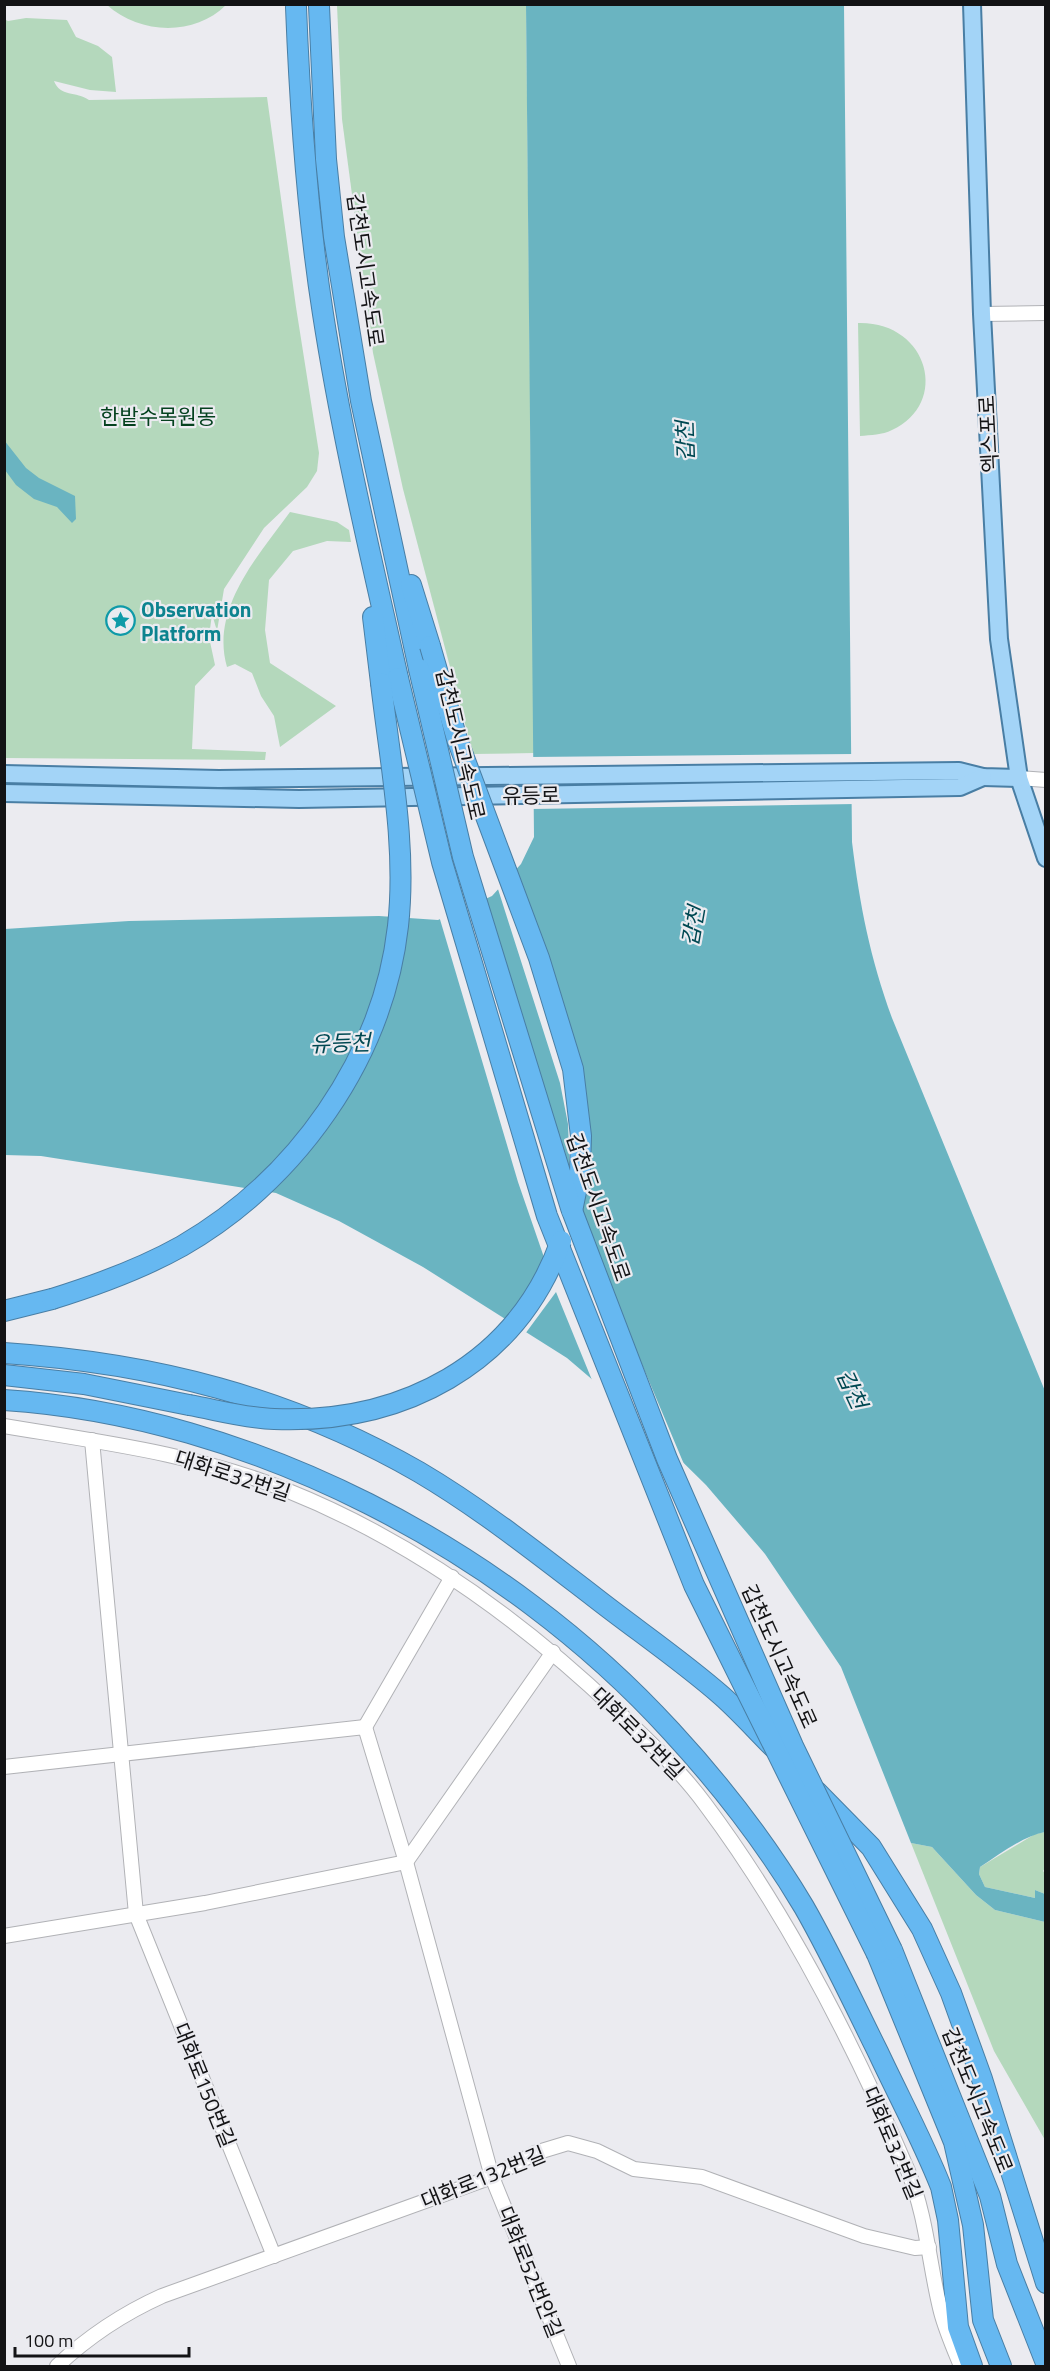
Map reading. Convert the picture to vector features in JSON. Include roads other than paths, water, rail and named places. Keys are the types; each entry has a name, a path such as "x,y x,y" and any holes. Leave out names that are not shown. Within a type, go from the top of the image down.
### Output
{"highway":[{"name":"갑천도시고속도로","path":"319,6 326,159 334,237 361,401 383,495 390,542 463,857 571,1208 667,1459 990,2196 1007,2264 1046,2362"},
{"name":"갑천도시고속도로","path":"296,7 302,138 310,228 323,315 389,681 547,1216 694,1585 884,1952 954,2142 973,2224 983,2320 1001,2367"},
{"path":"4,1375 84,1384 261,1417 301,1419 360,1414 415,1397 474,1362 500,1339 522,1314 554,1263 570,1218 580,1172 581,1136 573,1069 539,958 457,739 383,495"},
{"path":"4,1311 52,1299 127,1273 181,1246 234,1210 270,1178 299,1147 322,1118 349,1075 378,1014 398,926 399,846 389,681"},
{"path":"4,1353 88,1359 172,1374 271,1403 362,1441 420,1473 474,1507 721,1696 871,1847 922,1929 951,1994 982,2079 1046,2283"},
{"path":"4,1400 77,1409 170,1429 311,1477 406,1524 501,1583 583,1647 627,1685 671,1731 758,1839 803,1906 845,1986 941,2187 948,2220 958,2327 972,2367"}],"main road":[{"name":"엑스포로","path":"972,4 982,314 999,639 1019,778 1046,858"},
{"name":"유등로","path":"4,774 298,778 959,771 983,777 1019,778"},
{"name":"유등로","path":"4,793 299,799 960,787 983,777"}],"street":[{"path":"982,314 1046,313"},
{"path":"1019,778 1046,780"},
{"name":"대화로32번길","path":"4,1426 134,1446 207,1464 285,1490 375,1530 452,1577 510,1617 553,1652 652,1744 704,1802 763,1888 861,2070 909,2172 922,2214 940,2311 961,2367"},
{"name":"대화로150번길","path":"92,1440 136,1914 274,2256"},
{"path":"4,1767 121,1752 365,1727 452,1577"},
{"path":"4,1936 136,1914 406,1862 553,1652"},
{"name":"대화로52번안길","path":"365,1727 406,1862 492,2177 570,2367"},
{"name":"대화로132번길","path":"57,2367 93,2334 123,2314 162,2296 492,2177 535,2153 568,2143 597,2151 634,2169 702,2177 864,2236 915,2248 929,2247"}],"water":[{"path":"526,5 844,5 852,842 867,932 892,1018 1045,1391 1045,1832 1028,1837 1004,1851 980,1867 979,1874 985,1887 1035,1898 1035,1890 1045,1894 1045,1922 995,1910 976,1895 932,1847 911,1843 841,1667 765,1554 706,1485 642,1422 567,1358 423,1267 339,1221 276,1193 41,1156 5,1155 5,929 129,921 379,916 438,920 492,896 521,864 534,837"},
{"path":"4,440 26,468 39,478 75,496 76,519 72,523 57,507 34,499 16,485 5,470"}],"place":[{"name":"Observation Platform","path":"120,621"}],"park label":[{"name":"한밭수목원동","path":"158,416"}],"water label":[{"name":"갑천","path":"685,441"},
{"name":"갑천","path":"693,926"},
{"name":"유등천","path":"340,1043"},
{"name":"갑천","path":"852,1389"}]}
